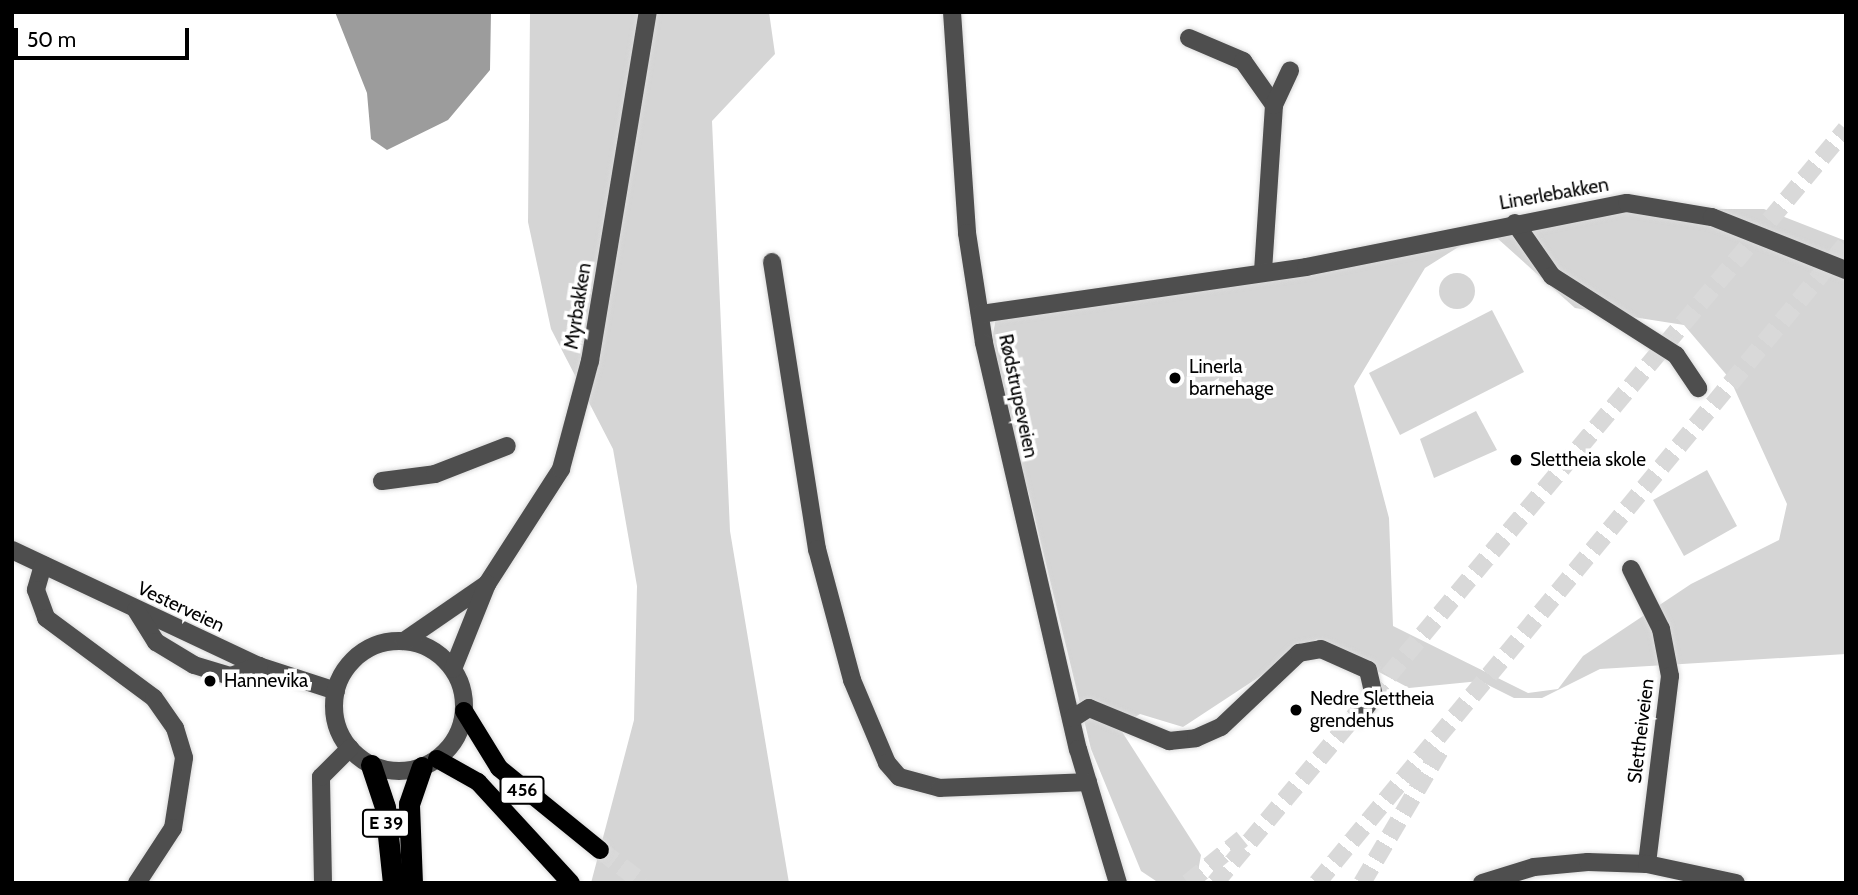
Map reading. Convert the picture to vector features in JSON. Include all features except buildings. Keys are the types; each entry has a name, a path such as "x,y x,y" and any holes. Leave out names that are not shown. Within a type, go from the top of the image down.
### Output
{"highway":[{"name":"E 39","path":"412,883 409,804 430,764"},
{"name":"E 39","path":"371,765 385,807 393,883"}],"main road":[{"name":"456","path":"464,711 499,768 600,850"},
{"name":"456","path":"430,764 478,782 572,883"}],"street":[{"name":"Myrbakken","path":"453,669 487,584 552,488 581,407 648,12"},
{"name":"Rødstrupeveien","path":"953,12 967,233 980,314 1088,782 1118,883"},
{"path":"1189,38 1243,61 1274,105"},
{"path":"1263,271 1274,105 1290,71"},
{"name":"Linerlebakken","path":"980,314 1263,271 1627,203 1669,207 1735,225 1846,270"},
{"path":"1514,223 1552,276 1676,355 1698,388"},
{"path":"772,262 817,549 852,680 887,763 899,777 940,788 1088,782"},
{"path":"382,481 435,474 507,446"},
{"name":"Vesterveien","path":"12,550 259,666 336,691"},
{"path":"43,565 36,590 46,618 154,698 175,729 184,758 173,828 137,883"},
{"name":"Slettheiveien","path":"1631,569 1661,629 1670,676 1647,864"},
{"name":"Myrbakken","path":"404,641 487,584"},
{"path":"136,610 156,642 194,665 231,676 259,666"},
{"path":"404,641 438,653 453,669 464,711 456,738 430,764 371,765 350,748 339,731 336,691 348,666 368,648 404,641"},
{"path":"1073,718 1088,708 1169,741 1196,738 1221,727 1299,653 1321,649 1356,660 1373,678 1374,696 1358,718"},
{"path":"323,883 321,777 350,748"},
{"path":"1482,883 1563,862 1647,864 1736,883"}],"shaded area":[{"path":"335,12 491,12 490,70 448,120 387,150 371,139 367,93"},
{"path":"530,12 769,12 775,54 712,121 730,531 789,883 591,883 634,720 637,586 613,449 551,329 528,222"},
{"path":"1625,209 1764,209 1846,241 1846,654 1600,669 1542,698 1514,698 1480,681 1409,688 1317,639 1183,727 1140,714 1119,727 1201,855 1196,883 1159,883 1141,871 1091,749 1029,494 988,361 998,307 1484,231 1425,268 1354,386 1389,518 1393,626 1528,693 1558,689 1583,656 1691,584 1779,540 1787,504 1730,379 1684,325 1575,308 1488,230"},
{"path":"1457,273 1470,278 1475,291 1470,304 1457,309 1444,304 1439,291 1444,278"},
{"path":"1492,310 1524,372 1400,435 1369,373"},
{"path":"1476,411 1497,450 1434,478 1420,439"},
{"path":"1707,470 1737,526 1684,556 1653,500"}],"tunnel":[{"path":"1215,883 1846,129"},
{"path":"1317,883 1846,244"},
{"path":"1362,883 1442,747"},
{"path":"1188,883 1242,839"},
{"path":"600,850 643,883"}],"place":[{"name":"Linerla barnehage","path":"1175,378"},
{"name":"Slettheia skole","path":"1516,460"},
{"name":"Hannevika","path":"210,681"},
{"name":"Nedre Slettheia grendehus","path":"1296,710"}]}
